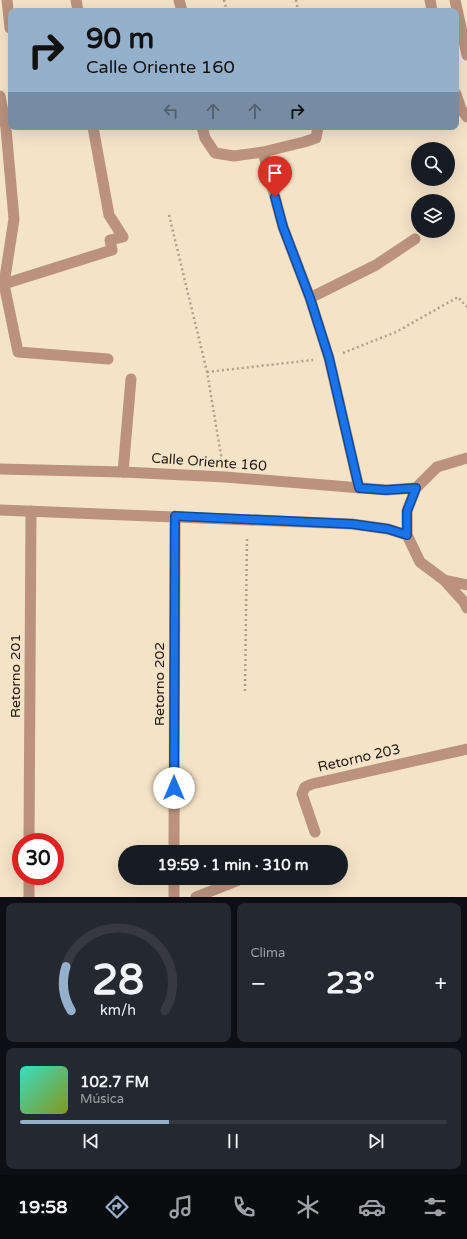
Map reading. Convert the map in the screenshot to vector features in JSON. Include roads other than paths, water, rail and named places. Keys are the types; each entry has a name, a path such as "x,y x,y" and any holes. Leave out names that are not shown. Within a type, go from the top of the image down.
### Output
{"street":[{"path":"7,0 7,27"},
{"path":"459,19 467,56"},
{"path":"0,96 6,128 14,219 4,284 18,352 108,359"},
{"path":"459,103 461,109 467,117"},
{"path":"4,284 112,250 110,240 123,237 109,215 94,130"},
{"path":"203,130 205,138 215,153 234,156 263,152 304,142 316,138 317,130"},
{"path":"263,152 283,227 310,298 329,358 359,488"},
{"path":"310,298 343,283 376,265 415,239"},
{"path":"123,472 131,379"},
{"path":"467,458 437,466 416,488 407,511 407,535 420,562 444,580 464,602 467,608"},
{"name":"Calle Oriente 160","path":"0,469 123,472 225,477 386,490 416,488"},
{"path":"0,510 352,524 388,529 407,535"},
{"name":"Retorno 201","path":"29,833 31,511"},
{"name":"Retorno 202","path":"174,845 175,516"},
{"path":"444,580 467,585"},
{"name":"Retorno 203","path":"315,832 302,794 305,787 312,784 467,749"},
{"path":"29,885 29,897"},
{"path":"174,885 174,897"},
{"path":"196,897 226,885"}]}
